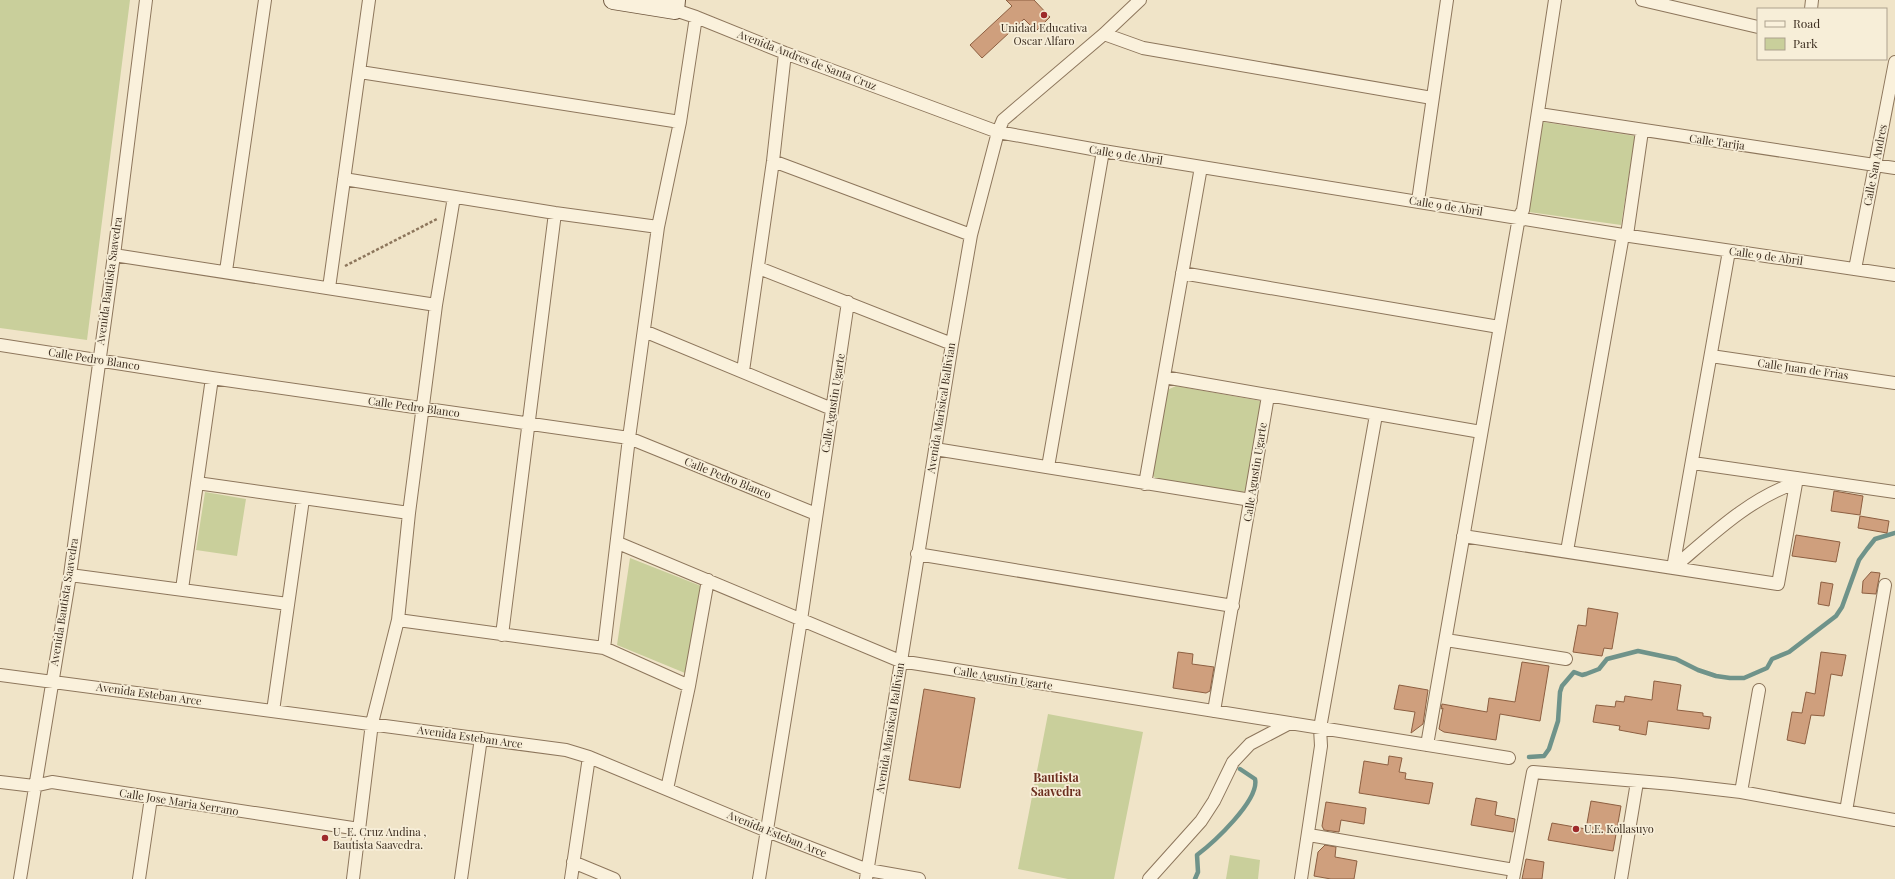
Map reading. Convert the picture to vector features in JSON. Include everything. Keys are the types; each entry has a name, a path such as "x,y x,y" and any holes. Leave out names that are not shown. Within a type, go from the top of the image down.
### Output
{"street":[{"name":"Avenida Bautista Saavedra","path":"20,879 34,786 70,575 98,360 114,255 146,0"},
{"path":"226,271 265,0"},
{"path":"329,288 369,0"},
{"name":"Avenida Andres de Santa Cruz","path":"613,0 676,5 696,17 785,53 998,132"},
{"name":"Avenida Marisical Ballivian","path":"867,875 917,554 971,235 998,132 1003,120 1104,34 1140,0"},
{"path":"1418,201 1447,0"},
{"path":"1427,745 1518,217 1524,210 1555,0"},
{"path":"1642,0 1757,27"},
{"path":"604,648 618,542 629,438 658,227 680,122 696,17"},
{"path":"1104,34 1143,48 1432,98"},
{"path":"743,371 759,268 785,53"},
{"name":"Calle San Andres","path":"1855,269 1895,61"},
{"path":"360,72 680,122"},
{"name":"Calle Tarija","path":"1539,114 1642,131 1895,168"},
{"path":"1567,552 1625,235 1642,131"},
{"name":"Calle 9 de Abril","path":"998,132 1103,151 1625,235 1895,275"},
{"path":"1048,466 1103,151"},
{"path":"773,161 971,235"},
{"path":"1145,484 1201,167"},
{"path":"344,178 555,213 658,227"},
{"path":"353,879 372,724 398,620 409,513 436,305 454,197"},
{"path":"502,634 530,424 555,213"},
{"path":"1673,568 1693,463 1729,251"},
{"path":"114,255 226,271 436,305"},
{"path":"759,268 952,344"},
{"path":"1182,273 1499,327"},
{"name":"Calle Agustin Ugarte","path":"848,302 801,620 900,662 1214,711 1268,396"},
{"path":"644,331 832,409"},
{"name":"Calle Pedro Blanco","path":"0,345 212,378 629,438 816,514"},
{"name":"Calle Juan de Frias","path":"1711,356 1895,383"},
{"path":"1164,377 1480,432"},
{"path":"182,589 212,378"},
{"path":"1301,879 1309,835 1321,746 1320,728 1376,415"},
{"path":"935,449 1048,466 1145,484 1251,500"},
{"path":"1693,463 1796,480 1895,492"},
{"path":"1463,536 1673,568 1777,590 1796,480"},
{"path":"1673,568 1743,509 1773,491 1796,480"},
{"path":"197,484 409,513"},
{"path":"273,711 303,499"},
{"path":"618,542 801,620 759,879"},
{"path":"917,554 1233,606"},
{"path":"70,575 288,604"},
{"path":"667,789 689,686 708,580"},
{"path":"1846,811 1885,585"},
{"path":"398,620 604,648 689,686"},
{"path":"1446,640 1566,659"},
{"name":"Avenida Esteban Arce","path":"0,675 52,680 566,750 589,757 667,789 867,875 919,879"},
{"path":"1741,792 1758,690"},
{"path":"1214,711 1509,758"},
{"path":"1149,879 1200,821 1214,801 1233,762 1250,744 1290,723"},
{"path":"461,879 481,738"},
{"path":"571,879 589,757"},
{"path":"1309,835 1514,874 1533,772 1672,784 1741,792 1895,820"},
{"name":"Calle Jose Maria Serrano","path":"0,782 34,786 52,782 359,829"},
{"path":"1621,879 1637,782"},
{"path":"139,879 151,798"},
{"path":"573,862 614,879"}],"path":[{"path":"330,273 452,211"}],"green space":[{"path":"0,0 130,0 87,340 0,328"},
{"path":"1543,122 1635,136 1621,225 1529,212"},
{"path":"1176,386 1261,401 1247,489 1242,493 1156,480 1153,475 1167,390"},
{"path":"205,492 246,499 237,556 196,550"},
{"path":"630,558 701,586 685,673 617,645"},
{"path":"1048,714 1143,732 1114,879 1068,879 1018,869"},
{"path":"1230,855 1260,860 1258,879 1226,879"}],"building":[{"path":"1006,0 1034,0 1050,17 1036,31 1024,19 982,58 970,45 1012,6"},
{"path":"1834,491 1863,496 1860,515 1831,511"},
{"path":"1860,516 1889,521 1887,533 1858,528"},
{"path":"1796,535 1840,542 1836,562 1792,556"},
{"path":"1871,572 1880,573 1876,594 1862,593 1863,581"},
{"path":"1821,582 1833,584 1829,606 1818,604"},
{"path":"1588,608 1618,613 1612,649 1604,648 1602,656 1573,652 1578,625 1586,626"},
{"path":"1178,652 1193,654 1192,664 1214,667 1210,691 1206,693 1173,688"},
{"path":"1821,652 1846,655 1842,676 1831,674 1824,716 1811,715 1805,744 1787,740 1792,712 1802,713 1806,692 1815,694"},
{"path":"1522,662 1549,666 1540,721 1500,714 1496,740 1444,732 1439,729 1443,708 1441,709 1442,704 1487,712 1489,698 1515,702"},
{"path":"1654,681 1681,685 1677,710 1703,713 1703,716 1711,717 1709,729 1648,721 1646,735 1619,730 1620,726 1593,722 1596,705 1615,707 1616,701 1624,702 1625,696 1652,700"},
{"path":"1399,685 1428,690 1423,724 1411,733 1415,712 1394,709"},
{"path":"924,689 975,698 960,788 909,780"},
{"path":"1389,756 1402,758 1399,772 1406,773 1405,779 1433,783 1429,804 1359,793 1364,761 1388,765"},
{"path":"1476,798 1497,802 1495,815 1515,819 1513,832 1471,825"},
{"path":"1591,801 1621,806 1613,851 1548,840 1552,823 1586,829"},
{"path":"1326,802 1366,808 1364,824 1341,820 1339,832 1324,830 1322,826"},
{"path":"1325,845 1336,847 1335,857 1357,861 1354,879 1331,879 1314,876 1318,852"},
{"path":"1526,859 1544,862 1542,879 1522,879"}],"waterway":[{"path":"1529,757 1544,756 1549,749 1558,721 1560,692 1562,686 1574,672 1582,675 1586,674 1599,669 1607,659 1638,651 1676,659 1698,670 1716,676 1744,678 1767,668 1772,659 1789,652 1836,616 1842,607 1859,560 1875,539 1895,533"},
{"path":"1195,879 1198,872 1197,855 1214,841 1234,820 1243,809 1255,788 1255,779 1240,769"}],"place":[{"name":"Unidad Educativa Oscar Alfaro","path":"1044,15"},
{"name":"U.E. Kollasuyo","path":"1576,829"},
{"name":"U_E. Cruz Andina , Bautista Saavedra.","path":"325,838"}],"district":[{"name":"Bautista Saavedra","path":"1056,785"}]}
